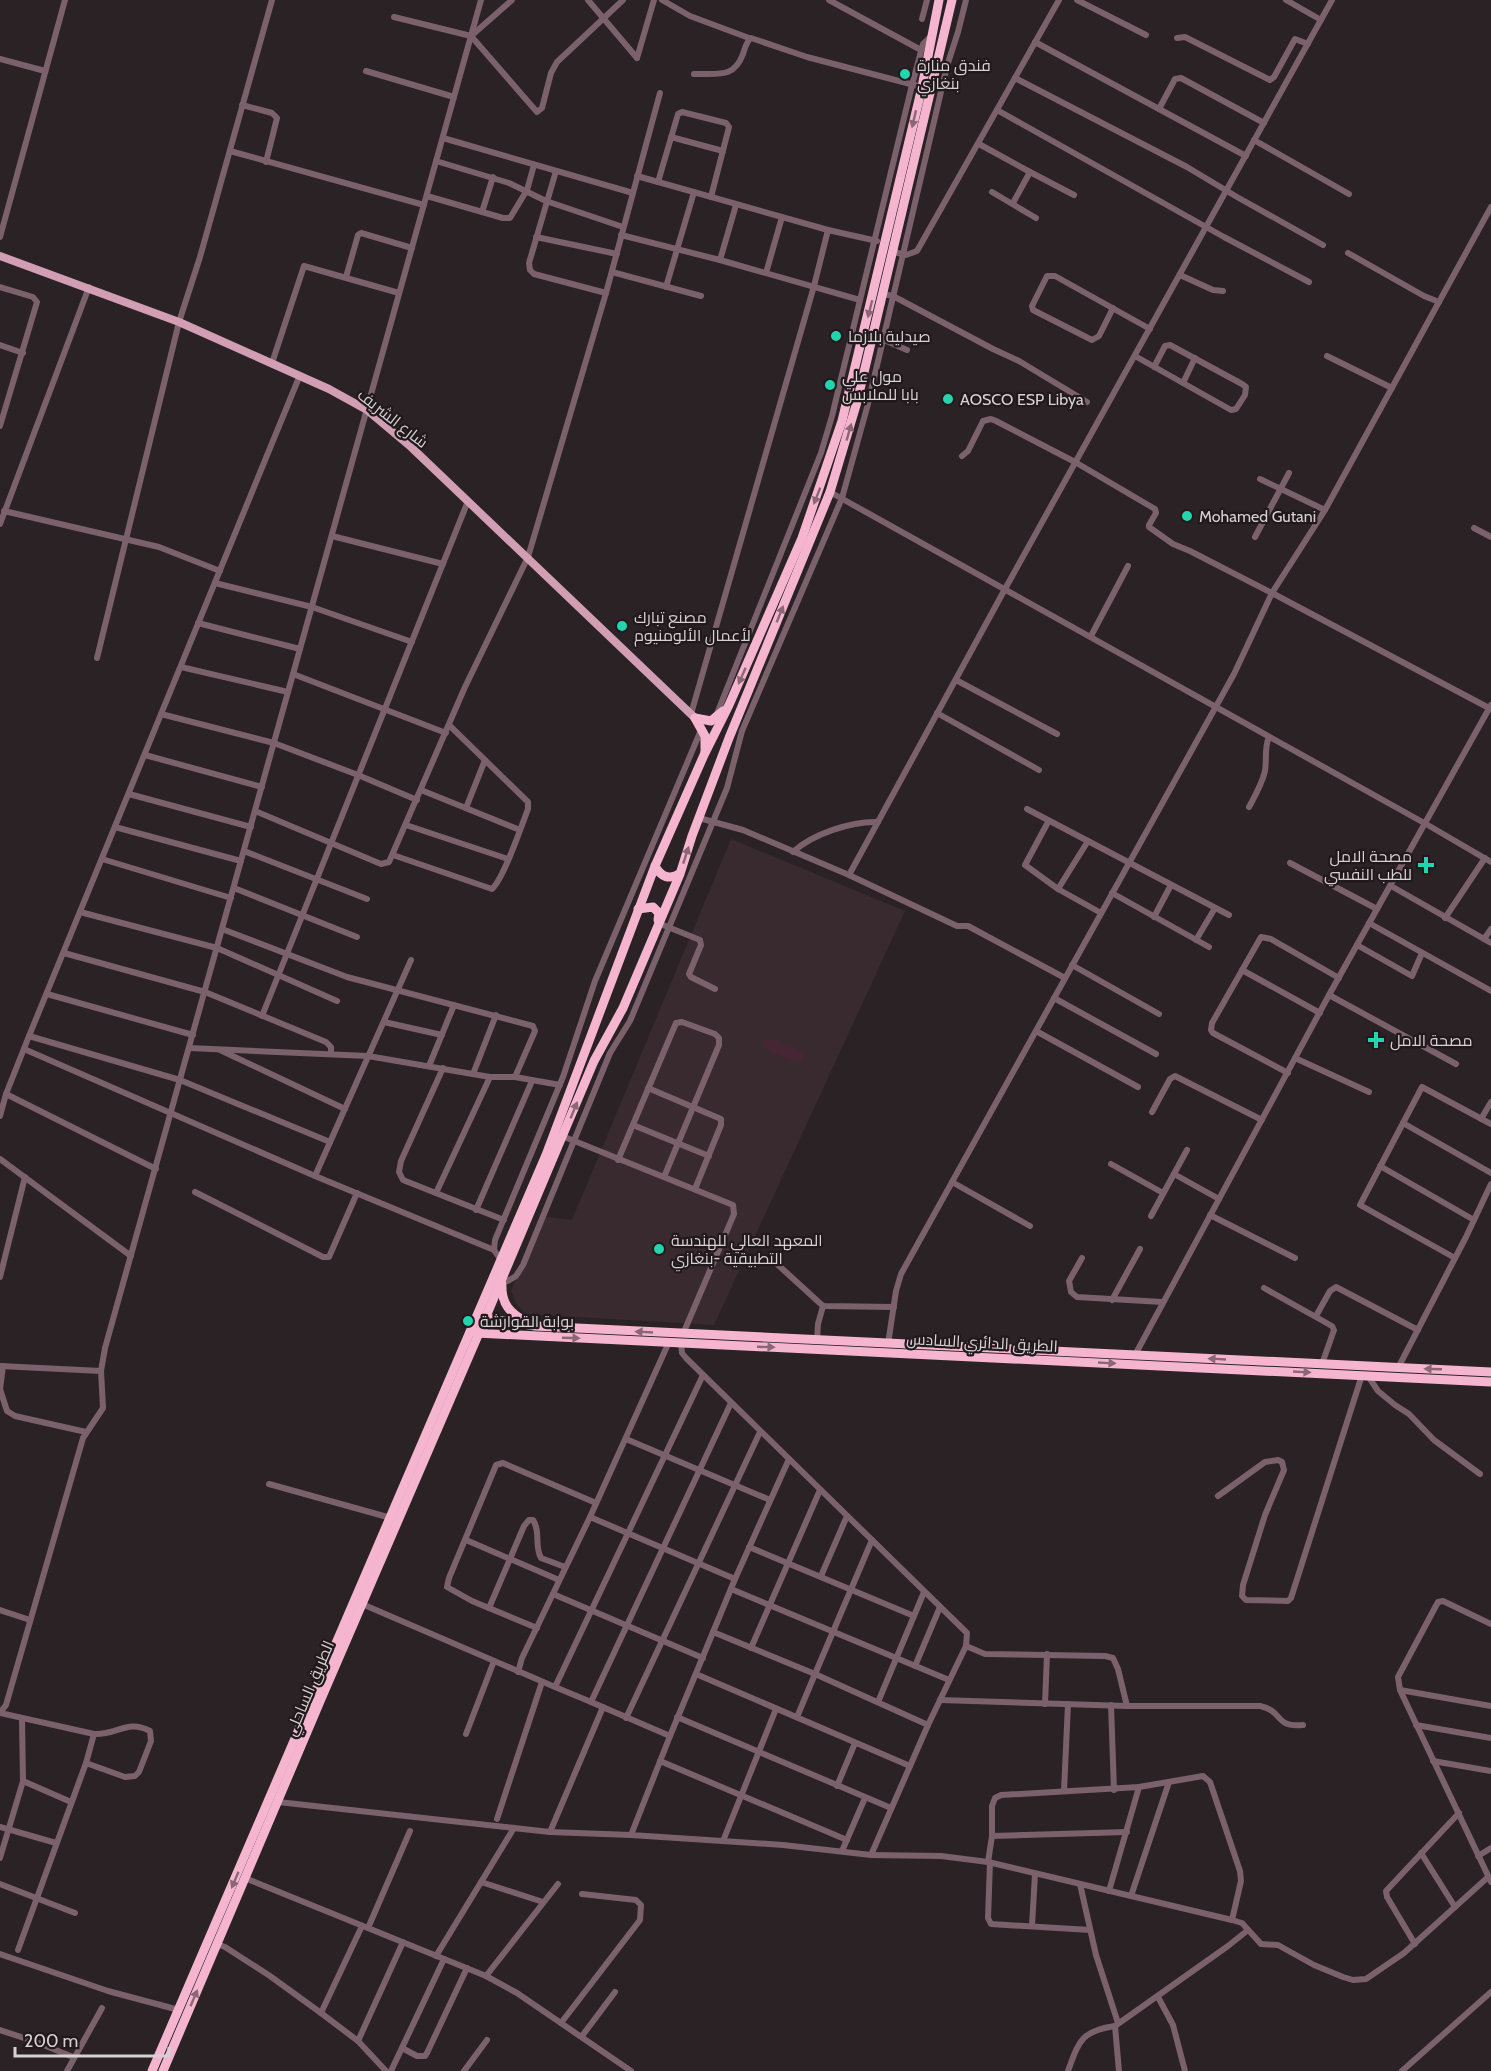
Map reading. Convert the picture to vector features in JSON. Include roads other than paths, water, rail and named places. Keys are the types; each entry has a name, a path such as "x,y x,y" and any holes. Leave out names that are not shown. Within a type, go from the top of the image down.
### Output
{"highway":[{"path":"475,1330 485,1318 594,1061 623,1008 680,874 741,709 830,492 865,373 869,332 885,243 922,87 939,0"},
{"path":"475,1330 501,1260 546,1155 638,909 704,755 729,705 789,569 822,485 869,332 898,254 952,0"},
{"path":"693,716 711,722 729,705"},
{"path":"693,716 702,729 705,740 704,755"},
{"path":"656,866 663,876 669,878 680,874"},
{"path":"638,909 653,907 659,914 658,923"},
{"path":"502,1278 502,1293 507,1309 535,1326 538,1336"},
{"name":"الطريق الدائري السادس","path":"485,1318 535,1326 682,1338 1076,1357 1136,1354 1491,1372"},
{"name":"الطريق الدائري السادس","path":"475,1330 538,1336 669,1342 682,1338 817,1340 1491,1382"},
{"name":"الطريق الساحلي","path":"152,2071 178,2010 217,1944 278,1802 391,1518 475,1330"},
{"name":"الطريق الساحلي","path":"163,2071 199,1975 332,1664 362,1604 475,1330"}],"main road":[{"name":"شارع الشريف","path":"0,256 179,322 300,375 367,410 397,434 693,716"}],"street":[{"path":"0,237 65,0"},
{"path":"97,658 179,322 200,258 272,0"},
{"path":"86,1763 125,1777 135,1776 139,1772 152,1736 150,1731 130,1725 107,1734 94,1734 0,1713 6,1705 86,1432 103,1407 101,1371 105,1348 481,0"},
{"path":"471,36 512,0"},
{"path":"588,0 637,58 654,0"},
{"path":"394,17 471,36 537,112 542,108 551,73 557,62 623,0"},
{"path":"662,0 690,16 748,38 807,57 922,87"},
{"path":"829,0 921,50"},
{"path":"922,19 927,0"},
{"path":"502,1278 508,1281 516,1276 525,1258 609,1053 630,1021 727,788 742,731 842,498 884,339 893,296 898,254 966,0"},
{"path":"898,254 917,251 1059,0"},
{"path":"1077,0 1146,35"},
{"path":"1286,0 1321,20"},
{"path":"849,875 1332,0"},
{"path":"715,720 821,453 832,417 921,50 926,40 932,35"},
{"path":"1177,38 1185,37 1269,80 1274,77 1295,39 1308,44"},
{"path":"694,74 733,70 738,66 748,38"},
{"path":"1035,42 1246,156"},
{"path":"0,59 45,71"},
{"path":"366,71 454,97"},
{"path":"1015,78 1186,167 1323,245"},
{"path":"1159,109 1175,79 1181,78 1264,123"},
{"path":"255,811 381,864 389,862 393,855 482,650 528,557 612,272 660,93"},
{"path":"242,105 272,113 277,118 266,162"},
{"path":"997,110 1309,282"},
{"path":"658,182 678,114 682,112 726,123 729,127 711,197"},
{"path":"671,137 723,151"},
{"path":"442,138 633,193"},
{"path":"1254,140 1349,194"},
{"path":"979,144 1074,195"},
{"path":"230,151 424,205"},
{"path":"436,161 493,177 546,201 623,227"},
{"path":"427,196 510,218 526,190 534,165"},
{"path":"556,171 529,263 530,270 534,274 606,293"},
{"path":"1013,203 1030,172"},
{"path":"637,176 828,230 885,243"},
{"path":"482,212 493,177"},
{"path":"666,287 694,192"},
{"path":"992,192 1036,218"},
{"path":"720,260 736,204"},
{"path":"888,1344 901,1274 1234,674 1272,593 1325,510 1491,207"},
{"path":"766,273 782,217"},
{"path":"693,716 828,230"},
{"path":"346,277 358,235 361,233 412,248"},
{"path":"621,235 720,260 860,300"},
{"path":"536,237 617,254"},
{"path":"1348,253 1424,296 1439,302"},
{"path":"272,363 302,267 399,293"},
{"path":"612,272 701,296"},
{"path":"1113,308 1099,336 1092,340 1033,310 1032,306 1044,281 1050,275 1113,308 1150,329"},
{"path":"1180,275 1213,290 1223,291"},
{"path":"0,287 33,297 37,302 0,426"},
{"path":"0,524 89,287"},
{"path":"883,294 893,296 993,349 1019,360 1087,402"},
{"path":"854,326 907,350"},
{"path":"0,345 23,353"},
{"path":"1135,356 1234,410 1240,405 1245,395 1245,387 1242,384 1167,345 1154,366"},
{"path":"1327,356 1392,388"},
{"path":"1183,383 1195,358"},
{"path":"865,373 875,376"},
{"path":"0,1116 6,1094 29,1036 300,375"},
{"path":"858,402 868,404"},
{"path":"962,456 968,451 983,421 991,419 1075,462 1155,509 1156,513 1149,528 1173,544 1490,707 1329,995 1136,1354"},
{"path":"1255,537 1290,473"},
{"path":"1260,478 1325,510"},
{"path":"830,492 1215,705 1488,860 1444,918"},
{"path":"262,1016 468,501"},
{"path":"4,511 159,547 220,571"},
{"path":"1474,528 1491,537"},
{"path":"332,536 443,564"},
{"path":"1091,636 1128,567"},
{"path":"215,583 312,607 412,642"},
{"path":"198,623 300,649"},
{"path":"181,667 288,692"},
{"path":"293,674 446,733"},
{"path":"956,681 1057,735"},
{"path":"937,713 1039,770"},
{"path":"161,714 274,743 417,800"},
{"path":"393,855 492,889 508,859 528,802 449,725"},
{"path":"494,1250 495,1240 560,1085 595,981 702,729"},
{"path":"1249,807 1265,770 1265,748 1269,737"},
{"path":"145,755 262,787"},
{"path":"466,808 485,760"},
{"path":"421,790 520,830"},
{"path":"129,794 251,827"},
{"path":"1027,809 1228,915"},
{"path":"699,818 743,830 849,875 957,926 968,926 1065,978"},
{"path":"793,852 810,840 856,822 878,822"},
{"path":"1048,822 1025,865 1058,889 1101,914"},
{"path":"406,825 508,859"},
{"path":"115,826 241,861"},
{"path":"1058,889 1088,842"},
{"path":"244,851 367,899"},
{"path":"102,859 231,898"},
{"path":"1290,863 1377,909"},
{"path":"1154,917 1171,885"},
{"path":"1391,886 1491,943"},
{"path":"234,888 357,937"},
{"path":"1112,893 1209,947"},
{"path":"1196,940 1215,908"},
{"path":"80,912 217,948 337,1001"},
{"path":"658,923 700,940 701,945 689,974 715,989"},
{"path":"1369,923 1491,991"},
{"path":"222,929 347,977 533,1026 535,1031 515,1077"},
{"path":"1484,939 1491,929"},
{"path":"1288,1073 1213,1033 1212,1023 1258,939 1265,936 1339,978"},
{"path":"1357,945 1412,976 1422,953"},
{"path":"64,953 205,992 326,1042 331,1047 331,1054"},
{"path":"315,1176 411,960"},
{"path":"1072,965 1159,1014"},
{"path":"1242,970 1320,1013"},
{"path":"595,981 610,985"},
{"path":"47,994 193,1035"},
{"path":"1329,995 1456,1064"},
{"path":"1054,998 1156,1054"},
{"path":"429,1066 454,1005"},
{"path":"473,1074 496,1015"},
{"path":"384,1022 442,1035"},
{"path":"618,1160 676,1023 682,1022 715,1034 719,1038 719,1044 664,1177"},
{"path":"1036,1031 1138,1087"},
{"path":"29,1036 180,1080 330,1142"},
{"path":"189,1048 368,1056 490,1077 515,1077 560,1085"},
{"path":"24,1049 315,1176 494,1250 501,1260"},
{"path":"218,1049 345,1109"},
{"path":"1296,1058 1369,1092"},
{"path":"443,1068 401,1161 399,1172 403,1180 504,1220"},
{"path":"1152,1112 1170,1079 1175,1076 1262,1120"},
{"path":"436,1193 490,1077"},
{"path":"476,1210 532,1081"},
{"path":"1455,1258 1360,1205 1422,1087 1491,1124"},
{"path":"648,1088 719,1117 722,1122 695,1189"},
{"path":"6,1094 156,1168"},
{"path":"1481,1119 1491,1102"},
{"path":"1402,1123 1491,1173"},
{"path":"633,1125 709,1156"},
{"path":"562,1136 730,1203 734,1210 682,1338 682,1353 967,1633 966,1646 928,1725 871,1855"},
{"path":"1151,1216 1187,1150"},
{"path":"0,1159 131,1256"},
{"path":"1111,1164 1163,1193"},
{"path":"1380,1166 1474,1220"},
{"path":"1174,1174 1219,1199"},
{"path":"0,1277 25,1177"},
{"path":"952,1182 1030,1226"},
{"path":"1398,1368 1491,1184"},
{"path":"195,1192 323,1257 329,1257 357,1193"},
{"path":"530,1210 543,1214"},
{"path":"1210,1215 1295,1258"},
{"path":"1112,1300 1140,1249"},
{"path":"513,1253 525,1258"},
{"path":"1082,1257 1069,1281 1071,1292 1077,1297 1162,1302"},
{"path":"777,1264 823,1305 894,1307"},
{"path":"1316,1316 1330,1291 1336,1287 1418,1330"},
{"path":"1264,1288 1329,1323 1334,1330 1322,1364"},
{"path":"817,1340 823,1305"},
{"path":"518,1671 669,1342"},
{"path":"86,1432 15,1416 7,1411 0,1389 2,1366 101,1371"},
{"path":"555,1687 703,1375"},
{"path":"1365,1375 1378,1391 1408,1414 1434,1440 1480,1474"},
{"path":"1218,1496 1265,1462 1278,1460 1282,1462 1284,1470 1265,1515 1242,1585 1242,1596 1246,1600 1288,1601 1291,1598 1365,1375"},
{"path":"591,1702 731,1403"},
{"path":"627,1718 760,1432"},
{"path":"626,1439 770,1500"},
{"path":"631,1835 731,1588 789,1459"},
{"path":"537,1628 447,1587 494,1470 500,1463 596,1503"},
{"path":"269,1484 391,1518"},
{"path":"751,1648 820,1490"},
{"path":"821,1576 847,1516"},
{"path":"590,1517 735,1579"},
{"path":"489,1608 524,1526 531,1520 536,1524 538,1532 538,1550 541,1558 537,1570"},
{"path":"466,1540 559,1580"},
{"path":"796,1717 872,1540"},
{"path":"749,1547 914,1616"},
{"path":"541,1558 565,1568"},
{"path":"731,1588 769,1606 949,1680"},
{"path":"878,1702 924,1592"},
{"path":"553,1594 703,1658"},
{"path":"278,1802 550,1832 723,1841 871,1855 941,1856 989,1863 1242,1923 1262,1944 1278,1945 1331,1973 1353,1980 1361,1980 1372,1976 1415,1944 1455,1907 1489,1880 1400,1690 1399,1673 1438,1602 1443,1601 1491,1624"},
{"path":"362,1604 670,1736"},
{"path":"915,1666 940,1607"},
{"path":"0,1610 30,1620"},
{"path":"713,1632 815,1674 928,1725"},
{"path":"966,1646 985,1654 1047,1654 1113,1658 1118,1669 1126,1706"},
{"path":"1045,1704 1047,1654"},
{"path":"466,1734 494,1661"},
{"path":"696,1674 910,1766"},
{"path":"497,1819 542,1682"},
{"path":"1400,1690 1491,1706"},
{"path":"940,1700 1126,1706 1260,1706 1275,1713 1284,1724 1303,1725"},
{"path":"1065,1791 1068,1704"},
{"path":"1111,1705 1114,1790"},
{"path":"550,1832 603,1707"},
{"path":"723,1841 776,1708"},
{"path":"677,1717 891,1808"},
{"path":"0,1858 23,1781 22,1719"},
{"path":"1416,1725 1491,1738"},
{"path":"18,1950 86,1763 94,1734"},
{"path":"837,1786 855,1743"},
{"path":"660,1761 847,1840"},
{"path":"1433,1761 1491,1771"},
{"path":"1090,1930 991,1924 988,1921 992,1806 995,1798 1001,1795 1114,1790 1203,1776 1210,1782 1234,1847 1240,1871 1241,1881 1232,1920"},
{"path":"23,1781 71,1802"},
{"path":"1131,1896 1169,1782"},
{"path":"1109,1891 1139,1787"},
{"path":"842,1851 865,1798"},
{"path":"1415,1944 1387,1897 1386,1891 1459,1813"},
{"path":"0,1827 56,1843"},
{"path":"436,1956 514,1828"},
{"path":"321,2013 410,1831"},
{"path":"992,1836 1127,1832"},
{"path":"1478,1856 1491,1848"},
{"path":"1421,1852 1455,1907"},
{"path":"1032,1926 1035,1874"},
{"path":"245,1878 486,1976 517,1992 631,2071"},
{"path":"481,1882 543,1902"},
{"path":"0,1884 75,1913"},
{"path":"486,1976 558,1884"},
{"path":"1080,1884 1090,1930 1117,2024 1119,2071"},
{"path":"561,2023 640,1920 642,1911 642,1905 636,1900 582,1894"},
{"path":"1068,2071 1076,2049 1084,2036 1098,2028 1117,2024 1158,1997 1248,1930"},
{"path":"358,2042 403,1942"},
{"path":"217,1944 270,1976 321,2013 358,2042 388,2071 402,2048 444,1959"},
{"path":"0,1954 108,1991 178,2010"},
{"path":"402,2048 417,2056 425,2056 467,1968"},
{"path":"582,2036 615,1992"},
{"path":"1402,2071 1491,1992"},
{"path":"1158,1997 1173,2025 1185,2071"},
{"path":"67,2071 102,2008"},
{"path":"0,2030 73,2057"},
{"path":"464,2071 487,2040"}],"place":[{"name":"فندق منارة بنغازي","path":"905,74"},
{"name":"صيدلية بلازما","path":"836,336"},
{"name":"مول علي بابا للملابس","path":"830,385"},
{"name":"AOSCO ESP Libya","path":"948,399"},
{"name":"Mohamed Gutani","path":"1187,516"},
{"name":"مصنع تبارك لأعمال الألومنيوم","path":"622,626"},
{"name":"مصحة الامل للطب النفسي","path":"1426,865"},
{"name":"مصحة الامل","path":"1376,1040"},
{"name":"المعهد العالي للهندسة التطبيقية -بنغازي","path":"659,1249"},
{"name":"بوابة القوارشة","path":"468,1321"}]}
